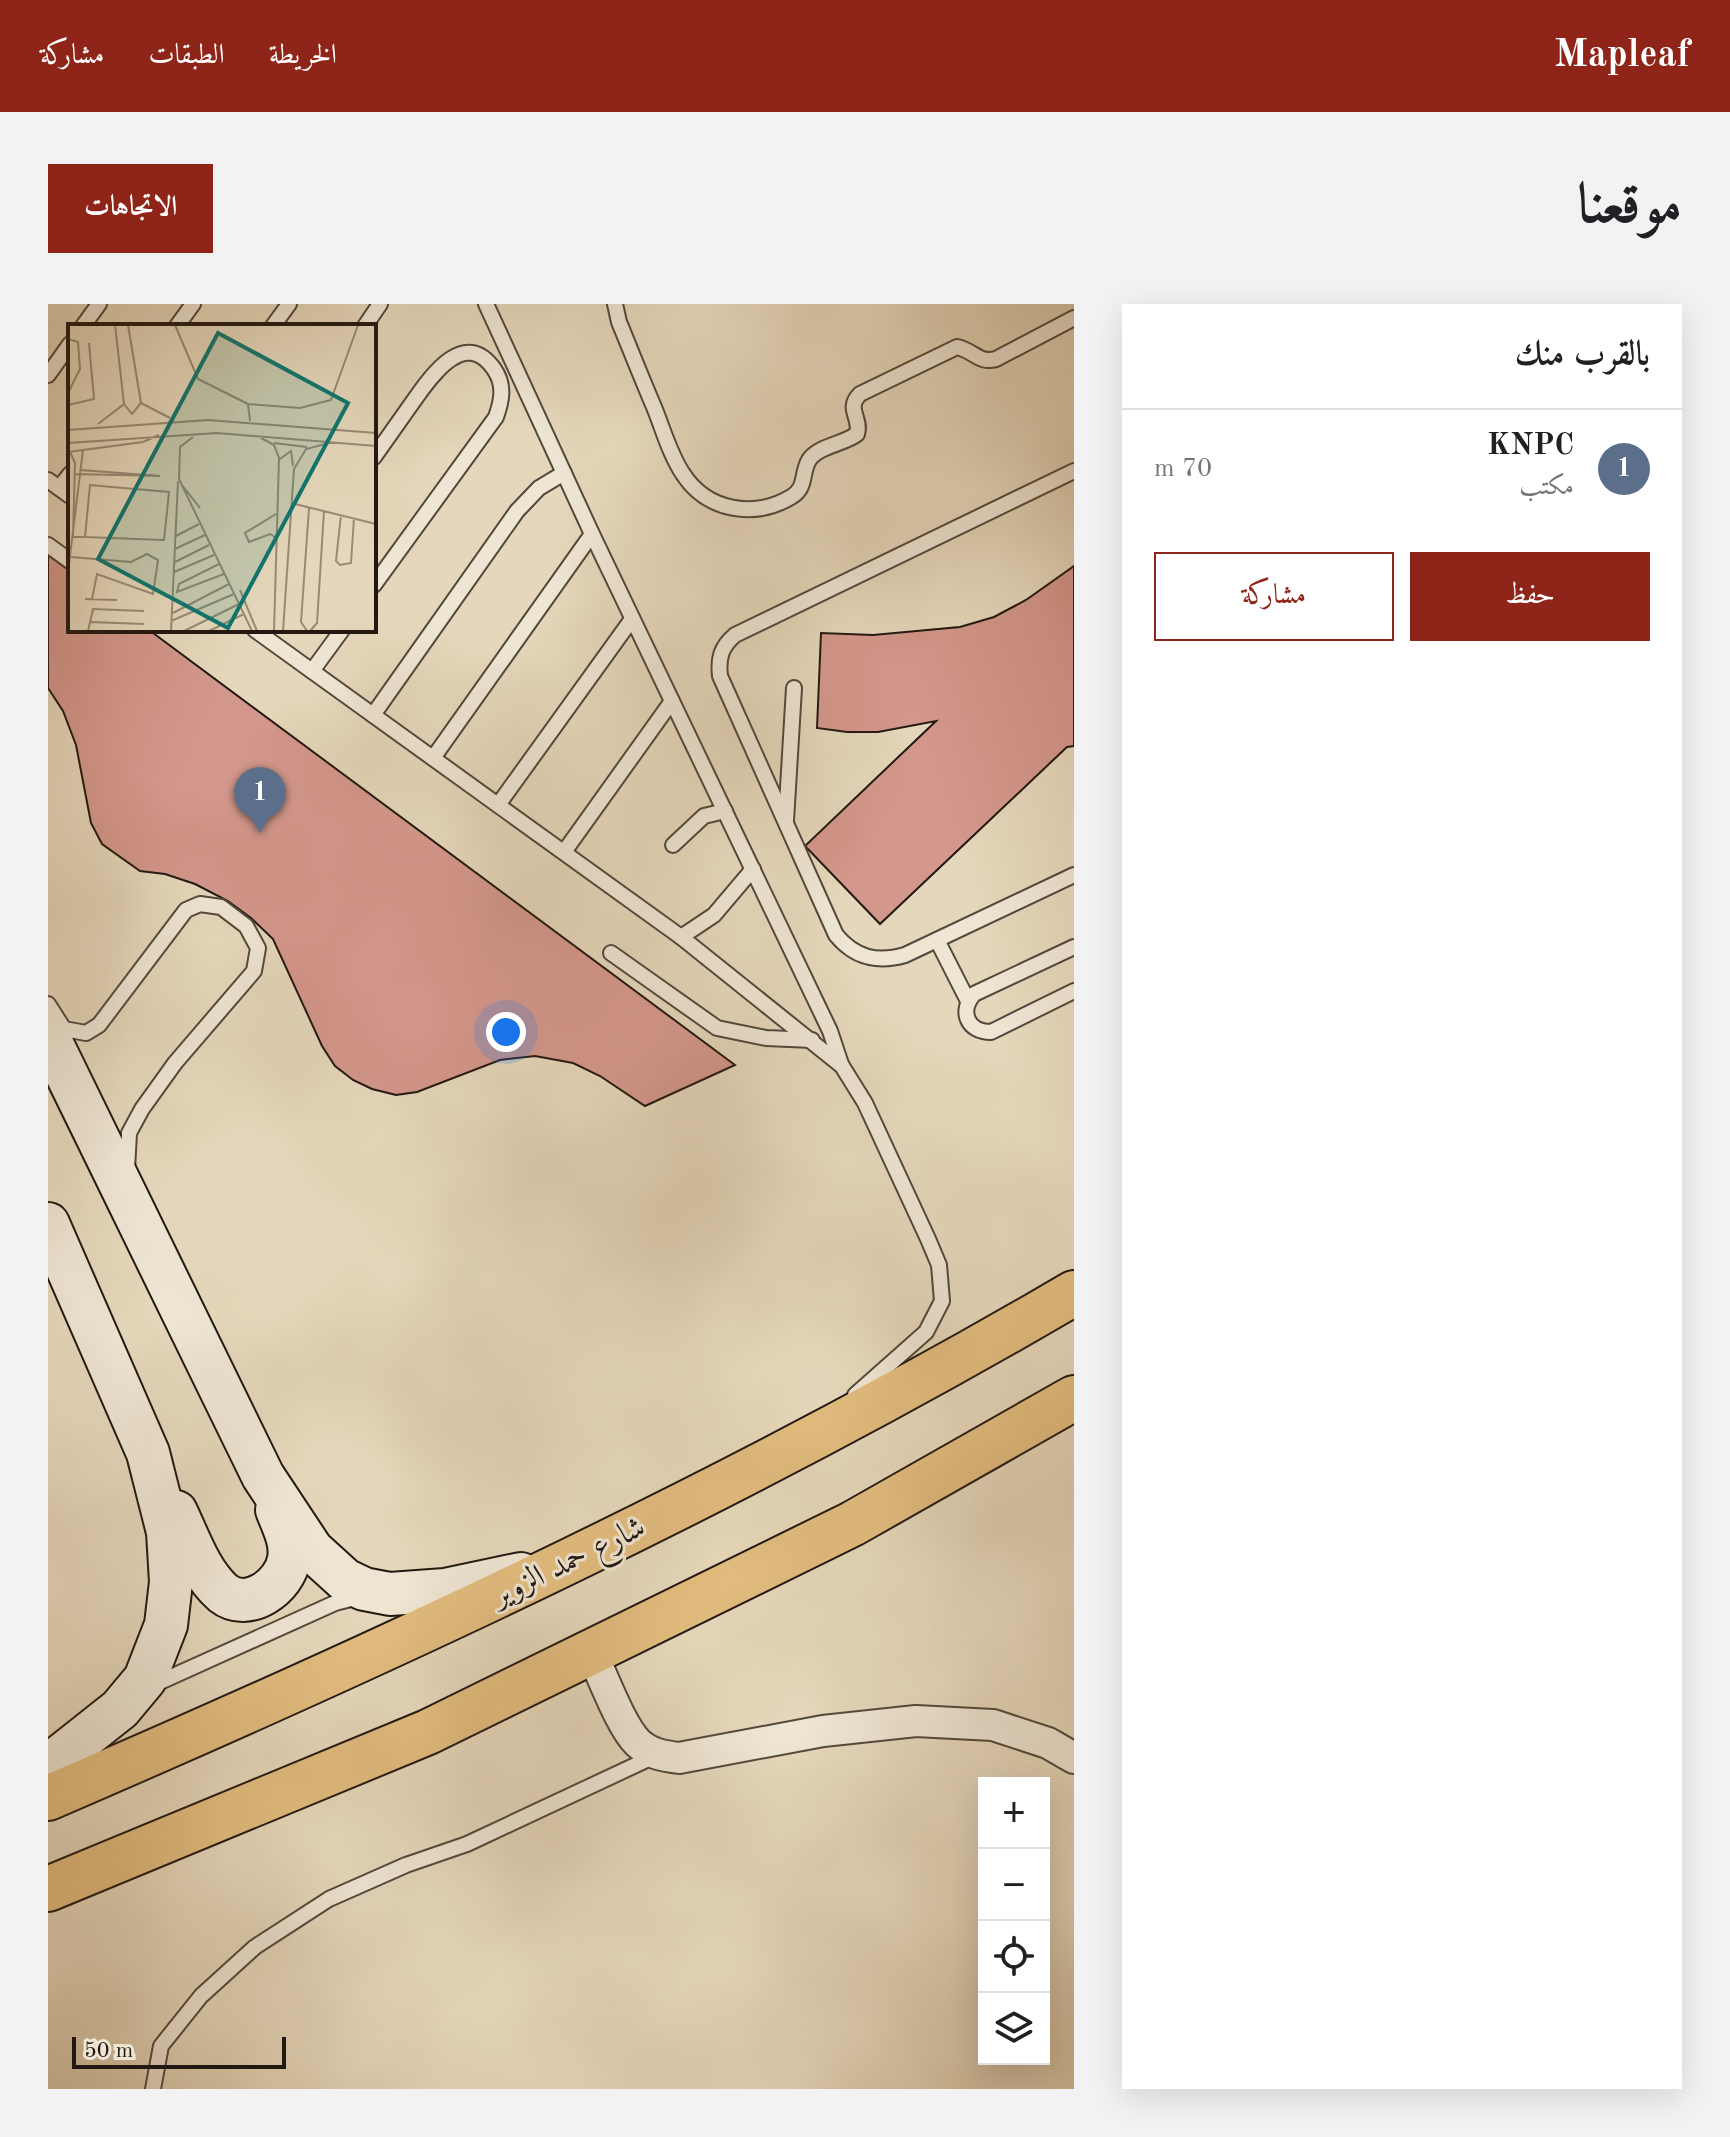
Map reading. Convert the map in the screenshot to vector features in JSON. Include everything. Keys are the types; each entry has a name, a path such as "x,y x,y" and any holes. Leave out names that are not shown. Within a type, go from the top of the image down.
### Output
{"main road":[{"path":"48,1036 263,1476 286,1531 289,1561 277,1583 257,1597 242,1601 225,1594 210,1579 67,1282 48,1224"},
{"name":"شارع حمد الزوير","path":"48,1798 369,1656 753,1471 1074,1293"},
{"path":"48,1889 414,1738 852,1524 1074,1398"},
{"path":"1002,1438 1074,1416"},
{"path":"48,1766 99,1728 134,1694 145,1679 160,1644 171,1582 168,1532 148,1453"},
{"path":"263,1476 312,1550 345,1580 364,1589 404,1595 445,1590 561,1563"}],"street":[{"path":"591,1652 638,1743 657,1755 679,1758 823,1731 916,1721 993,1725 1048,1743 1074,1758"}],"lane":[{"path":"84,324 99,304"},
{"path":"178,324 193,304"},
{"path":"274,324 289,304"},
{"path":"366,324 380,304"},
{"path":"486,304 632,619 830,1031 842,1066 865,1103 939,1265 942,1301 926,1332 853,1397 753,1471"},
{"path":"615,304 619,322 682,473 702,495 718,504 743,510 763,508 790,497 801,487 810,459 857,434 859,427 852,411 860,394 957,347 983,360 996,359 1074,318"},
{"path":"48,375 68,347"},
{"path":"376,454 431,377 452,358 464,353 477,356 495,370 502,387 496,417 376,582"},
{"path":"1074,471 735,635 728,640 720,656 720,676 836,935 856,953 880,960 905,955 1074,875"},
{"path":"373,715 522,504 539,488 564,473"},
{"path":"433,758 592,534"},
{"path":"48,545 68,560"},
{"path":"498,805 632,619"},
{"path":"258,632 681,937 842,1066"},
{"path":"312,671 341,632"},
{"path":"786,822 794,688"},
{"path":"564,852 672,701"},
{"path":"673,845 704,816 725,811"},
{"path":"681,937 714,915 753,869"},
{"path":"48,1004 64,1029 86,1033 99,1025 186,910 200,904 221,907 246,926 258,948 254,971 175,1063 129,1133 127,1198"},
{"path":"937,940 968,1001"},
{"path":"1074,947 982,990 968,1001 965,1010 967,1020 973,1028 991,1032 1074,991"},
{"path":"611,953 717,1028 766,1038 812,1040"},
{"path":"134,1694 335,1603 379,1593"},
{"path":"153,2089 161,2046 201,1996 255,1947 329,1899 406,1865 467,1844 657,1755"}],"building":[{"path":"48,555 68,570 68,632 152,632 735,1065 645,1106 600,1076 573,1063 535,1056 500,1060 417,1092 396,1095 353,1080 335,1066 322,1046 273,939 251,918 228,901 195,884 165,874 140,871 102,844 91,823 76,745 63,711 48,688"},
{"path":"1074,566 1074,746 1067,747 880,924 805,846 936,721 878,732 817,728 821,633 873,635 960,627 994,617 1026,600"}],"place":[{"name":"KNPC","path":"260,833"}]}
